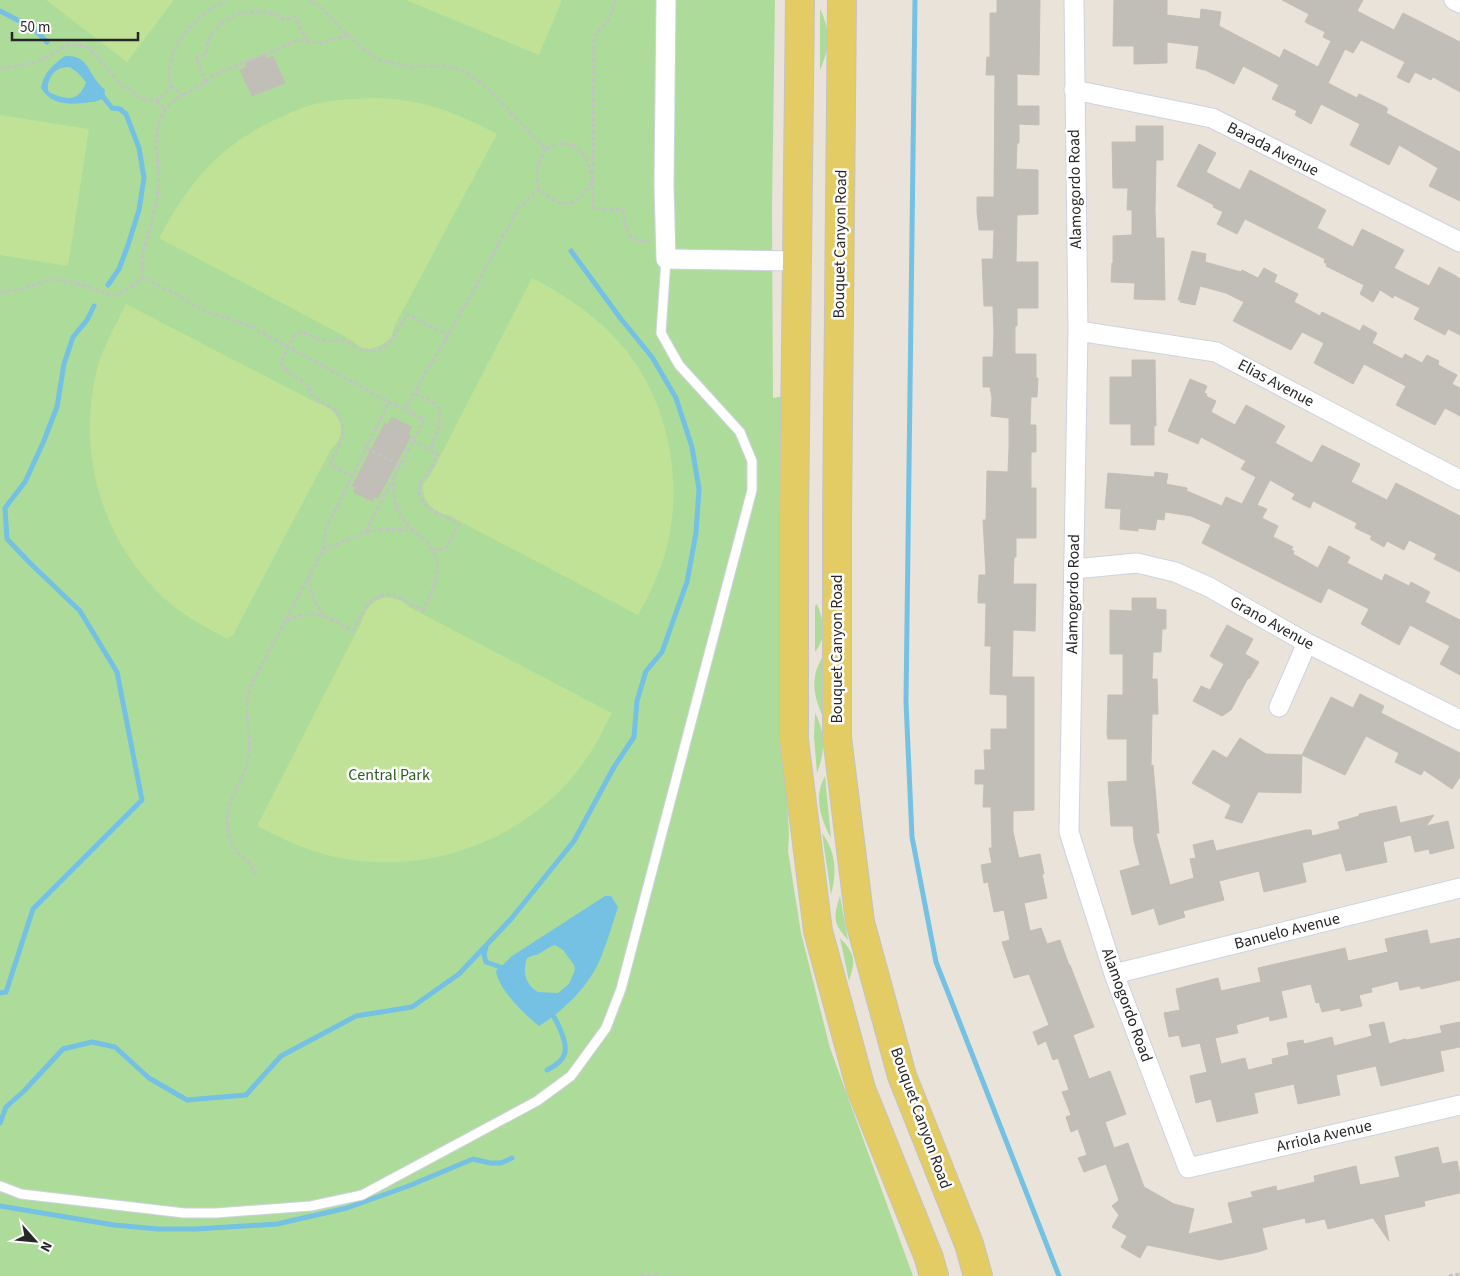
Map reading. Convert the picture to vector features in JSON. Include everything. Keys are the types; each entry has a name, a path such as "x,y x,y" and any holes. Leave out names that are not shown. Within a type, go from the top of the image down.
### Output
{"main road":[{"path":"800,0 794,520 794,740 818,931 861,1089 929,1258 934,1276"},
{"name":"Bouquet Canyon Road","path":"842,0 836,520 837,737 860,922 902,1076 969,1244 978,1276"},
{"path":"797,261 839,261"}],"street":[{"path":"666,0 664,240 666,259 797,261"},
{"name":"Alamogordo Road","path":"1074,0 1078,330 1068,832 1114,974 1188,1168"},
{"path":"1454,0 1460,3"},
{"name":"Barada Avenue","path":"1074,90 1212,118 1460,242"},
{"name":"Elias Avenue","path":"1078,330 1216,352 1460,480"},
{"name":"Grano Avenue","path":"1074,569 1138,563 1175,572 1209,587 1307,643 1460,720"},
{"path":"1279,708 1307,643"},
{"name":"Banuelo Avenue","path":"1114,974 1460,888"},
{"name":"Arriola Avenue","path":"1188,1168 1460,1105"}],"lane":[{"path":"0,1186 21,1194 216,1214 311,1206 362,1195 537,1101 571,1076 606,1028 621,989 752,490 752,461 740,432 679,365 661,333 666,259"}],"path":[{"path":"183,94 171,86 168,68 175,48 188,29 201,16 226,0"},
{"path":"309,0 320,7 348,35 376,58 410,67 443,66 464,71 484,84 546,148"},
{"path":"616,0 608,21 594,38 593,208 623,210 628,234 633,239 641,242 664,240"},
{"path":"206,83 196,58 206,54 207,45 214,30 219,23 234,11 255,8 274,12 285,20 295,16 307,41"},
{"path":"143,278 142,258 152,221 158,186 158,126 164,111 183,94 206,83 214,75 298,40 320,44 348,35"},
{"path":"0,69 38,62 68,45 79,45 89,48 121,84 143,99 156,100 161,104 164,111"},
{"path":"156,100 167,92 171,86"},
{"path":"557,143 569,144 582,151 590,162 593,179 585,194 575,202 561,204 550,199 539,189 536,176 538,162 546,148 557,143"},
{"path":"405,409 448,336 519,207 539,189"},
{"path":"0,292 23,289 48,280 62,280 116,295 143,278"},
{"path":"143,278 176,294 202,310 252,328 424,420 365,532"},
{"path":"352,477 330,464 343,433 343,425 336,410 313,397 308,385 288,372 280,363 294,336 301,332 330,342 340,339 361,349 377,350 383,348 394,338 406,314 448,336"},
{"path":"414,393 434,404 440,412 438,430 430,450"},
{"path":"256,875 254,867 239,855 230,840 226,815 231,800 242,779 248,759 250,742 247,702 250,687 323,550 326,529 389,402"},
{"path":"412,441 438,454 422,481 421,495 429,509 459,524 447,547 440,550 432,548"},
{"path":"366,448 400,466"},
{"path":"285,621 299,615 314,612 322,614 353,631 366,606 379,596 393,596 422,610 433,589 437,573 437,559 432,548 401,517 395,502 394,477"},
{"path":"323,550 365,532 381,529 399,529 415,533"},
{"path":"309,576 314,601 322,614"},
{"path":"641,1276 647,1274 657,1276"},
{"path":"1448,1276 1460,1274"}],"green space":[{"name":"Central Park","path":"0,0 775,0 772,210 773,398 784,396 784,746 789,834 788,851 801,933 830,1048 913,1276 0,1276"},
{"path":"46,0 174,0 127,62"},
{"path":"406,0 562,0 539,55"},
{"path":"820,9 824,17 828,40 826,54 820,70"},
{"path":"372,98 406,101 437,108 497,134 395,325 391,338 381,345 370,349 360,347 350,339 159,238 182,199 195,182 208,167 239,140 279,118 308,106 337,100"},
{"path":"0,115 89,129 68,266 0,255"},
{"path":"532,278 576,304 615,338 632,358 646,381 666,431 671,458 673,511 664,557 657,577 638,615 448,515 442,514 429,505 424,496 423,485 431,474"},
{"path":"126,304 325,406 331,410 340,422 340,436 337,443 331,449 233,635 227,639 173,606 143,576 124,549 109,520 98,489 92,457 90,424 93,392 100,359"},
{"path":"386,597 400,600 409,607 612,713 595,745 571,779 546,804 517,825 486,841 452,853 417,860 382,862 346,859 323,854 289,842 257,826 365,612 373,602"},
{"path":"817,604 823,635 815,652 815,606"},
{"path":"823,656 823,717 814,686 816,672"},
{"path":"815,713 823,736 822,758 817,773 814,737"},
{"path":"825,776 831,838 824,823 819,800 821,784"},
{"path":"822,833 833,855 834,878 831,895"},
{"path":"840,896 848,940 839,929 836,920 836,910"},
{"path":"840,938 849,949 853,958 853,968 849,981"}],"water":[{"path":"65,56 72,56 85,63 105,90 104,98 94,102 71,104 54,100 45,93 41,88 44,78 49,70","holes":["69,67 76,71 86,82 80,94 75,97 66,98 49,92 49,82 52,75 58,70"]},
{"path":"605,896 611,896 618,907 602,955 591,976 567,1004 539,1026 513,1001 498,978 496,971 512,956","holes":["555,945 563,950 574,965 575,970 569,984 558,993 538,992 533,989 527,981 525,973 527,958"]}],"building":[{"path":"997,0 1040,0 1039,75 1017,74 1017,106 1039,106 1039,125 1019,124 1016,169 1038,170 1038,214 1017,215 1016,262 1038,262 1038,308 1017,308 1017,326 1015,326 1015,354 1036,354 1036,378 1038,378 1037,397 1031,397 1030,425 1036,425 1036,452 1031,452 1031,488 1036,488 1036,538 1016,538 1013,584 1036,584 1035,631 1013,630 1012,677 1034,677 1034,810 1013,811 1013,832 1019,858 1040,854 1044,874 1042,874 1047,898 1024,903 1030,931 1041,928 1047,944 1060,940 1094,1027 1073,1035 1089,1079 1110,1071 1126,1114 1105,1122 1114,1148 1128,1143 1144,1187 1174,1204 1194,1209 1188,1234 1233,1223 1228,1203 1253,1197 1251,1192 1276,1186 1277,1191 1315,1182 1314,1176 1356,1166 1360,1185 1400,1177 1395,1157 1438,1147 1442,1164 1457,1161 1460,1176 1460,1193 1424,1201 1425,1206 1384,1215 1389,1241 1373,1218 1328,1229 1325,1219 1306,1223 1305,1218 1262,1228 1267,1249 1220,1260 1147,1245 1140,1258 1121,1247 1127,1236 1112,1227 1119,1215 1112,1206 1119,1200 1106,1164 1084,1172 1078,1158 1087,1155 1078,1129 1071,1132 1066,1117 1071,1115 1062,1092 1069,1090 1058,1058 1053,1060 1046,1041 1038,1045 1033,1032 1049,1025 1029,974 1014,978 1002,942 1010,940 1004,910 994,912 988,882 984,883 981,865 992,863 989,848 992,848 991,807 983,807 984,784 975,784 975,770 985,770 984,750 991,750 991,729 1007,729 1007,695 990,694 991,646 985,646 986,603 978,603 979,575 986,575 983,520 986,520 987,471 1008,472 1009,448 1009,418 991,416 992,398 990,387 983,387 983,357 993,357 994,333 993,306 984,306 982,259 993,259 994,230 979,230 977,212 977,197 994,197 995,75 986,75 987,57 990,57 990,13 997,13"},
{"path":"1114,0 1167,0 1167,15 1200,19 1201,9 1221,12 1219,26 1280,58 1284,49 1318,67 1331,41 1323,37 1325,32 1305,22 1309,14 1282,0 1363,0 1357,11 1394,30 1403,13 1460,42 1460,92 1433,77 1431,80 1415,72 1409,83 1397,77 1405,62 1361,40 1353,53 1345,49 1328,83 1357,98 1359,94 1386,107 1388,109 1386,113 1460,152 1460,201 1429,186 1438,168 1399,145 1389,165 1350,145 1360,124 1321,104 1311,124 1295,115 1297,111 1272,99 1279,85 1243,66 1234,84 1205,70 1196,68 1199,46 1167,42 1167,63 1134,64 1134,46 1113,46"},
{"path":"265,55 267,59 273,56 285,83 252,96 240,70 247,67 245,62"},
{"path":"1136,126 1163,126 1163,160 1156,160 1155,210 1156,238 1164,238 1165,300 1134,299 1135,283 1111,282 1113,236 1132,235 1132,210 1127,210 1128,188 1113,188 1112,142 1136,142"},
{"path":"1199,144 1216,153 1206,172 1240,190 1250,170 1326,210 1317,228 1353,247 1362,229 1404,250 1394,268 1429,286 1439,267 1456,276 1460,279 1460,335 1448,329 1445,335 1414,319 1420,308 1394,295 1393,298 1380,290 1373,302 1360,294 1364,285 1326,266 1325,259 1245,219 1237,234 1217,224 1223,212 1213,207 1214,205 1177,186"},
{"path":"1192,251 1206,254 1205,262 1241,272 1242,270 1258,278 1264,268 1277,275 1274,282 1298,294 1294,302 1320,316 1322,312 1360,331 1363,325 1377,333 1372,343 1402,359 1405,354 1422,363 1427,355 1439,361 1438,365 1457,375 1452,384 1460,388 1460,416 1445,408 1435,425 1396,405 1406,386 1364,364 1353,384 1314,363 1324,343 1302,332 1291,350 1233,321 1244,302 1226,293 1200,286 1195,305 1180,302 1181,300 1178,300"},
{"path":"1132,360 1155,360 1156,426 1154,425 1154,445 1131,445 1131,424 1110,424 1110,377 1132,377"},
{"path":"1190,379 1207,386 1204,393 1216,401 1211,412 1235,425 1246,405 1285,426 1275,443 1312,463 1322,445 1360,464 1351,482 1387,500 1396,483 1460,516 1460,572 1434,559 1437,554 1409,540 1404,550 1387,541 1384,547 1370,539 1372,536 1355,528 1357,523 1313,501 1310,508 1292,499 1295,494 1270,480 1257,505 1267,509 1262,518 1278,526 1273,537 1293,547 1291,550 1294,551 1293,554 1318,568 1329,546 1350,557 1347,563 1382,581 1385,574 1409,586 1411,582 1430,592 1425,602 1460,620 1460,675 1440,664 1450,646 1410,625 1399,645 1361,624 1369,609 1328,588 1321,603 1202,543 1211,525 1191,516 1165,512 1164,520 1157,519 1155,530 1138,528 1138,531 1120,529 1121,509 1105,508 1108,473 1154,477 1155,472 1168,474 1166,484 1187,488 1187,491 1222,506 1226,497 1242,504 1256,477 1241,469 1246,461 1201,437 1198,444 1168,431"},
{"path":"392,417 412,427 408,434 411,436 378,498 374,497 372,501 353,492 356,487 352,486 385,423 388,425"},
{"path":"1132,598 1156,598 1156,609 1166,610 1166,629 1162,629 1161,652 1153,652 1152,679 1157,679 1158,714 1152,714 1151,766 1153,765 1159,833 1156,833 1170,885 1194,878 1190,859 1196,858 1193,845 1213,840 1216,851 1306,830 1311,830 1312,836 1340,829 1338,822 1359,816 1359,814 1396,806 1400,823 1434,815 1426,826 1448,821 1454,848 1430,854 1429,849 1415,852 1411,835 1383,842 1387,862 1346,871 1341,853 1302,863 1306,882 1264,892 1259,871 1219,881 1224,900 1183,911 1185,917 1159,925 1154,908 1132,915 1120,871 1140,865 1134,841 1133,826 1111,826 1108,782 1127,781 1127,739 1108,739 1107,734 1108,695 1123,695 1123,654 1110,654 1110,610 1132,611"},
{"path":"1227,625 1253,639 1245,654 1259,662 1231,710 1222,716 1193,701 1201,686 1210,690 1224,664 1210,656"},
{"path":"1360,694 1384,706 1381,713 1460,753 1460,777 1452,789 1424,770 1421,775 1395,762 1399,753 1366,736 1345,775 1302,755 1331,697 1353,708"},
{"path":"1240,738 1266,754 1302,755 1301,793 1258,792 1242,823 1225,818 1231,805 1192,783 1213,750 1227,758"},
{"path":"1427,930 1430,944 1460,938 1460,980 1421,989 1420,986 1400,990 1398,981 1371,988 1372,992 1359,995 1362,1006 1341,1011 1340,1008 1322,1012 1319,1002 1316,1003 1311,984 1281,991 1287,1017 1270,1021 1269,1016 1236,1025 1238,1033 1215,1038 1221,1064 1245,1058 1248,1070 1273,1064 1272,1059 1289,1055 1287,1043 1303,1040 1304,1044 1332,1037 1334,1046 1372,1036 1369,1025 1384,1022 1389,1044 1405,1039 1442,1033 1440,1026 1460,1022 1460,1047 1440,1051 1444,1071 1381,1086 1376,1066 1336,1075 1340,1095 1298,1104 1294,1084 1254,1093 1258,1113 1217,1122 1211,1099 1196,1103 1190,1076 1207,1072 1200,1043 1182,1047 1179,1035 1169,1037 1164,1013 1180,1010 1176,989 1218,978 1221,991 1261,982 1258,968 1345,948 1348,961 1388,952 1385,939"}],"waterway":[{"path":"915,0 906,702 912,837 936,962 1059,1276"},
{"path":"0,11 33,28 47,42"},
{"path":"101,94 112,108 120,109 126,114 139,148 144,178 139,210 128,245 119,269 108,285"},
{"path":"0,1123 6,1107 24,1091 63,1049 92,1042 115,1047 149,1078 187,1100 246,1095 281,1056 356,1016 412,1007 459,974 511,919 574,841 614,767 634,737 637,701 646,671 662,652 687,582 696,533 699,489 692,447 676,398 652,357 621,319 571,251"},
{"path":"0,993 6,992 33,909 142,800 117,672 80,611 7,539 5,508 25,482 43,443 57,407 64,364 73,337 87,320 94,306"},
{"path":"486,947 484,955 486,962 500,967 504,971"},
{"path":"547,1070 559,1062 565,1053 565,1042 555,1018 550,1012"},
{"path":"0,1206 114,1225 158,1229 196,1229 277,1224 347,1208 411,1185 473,1159 490,1163 501,1163 512,1158"}]}
